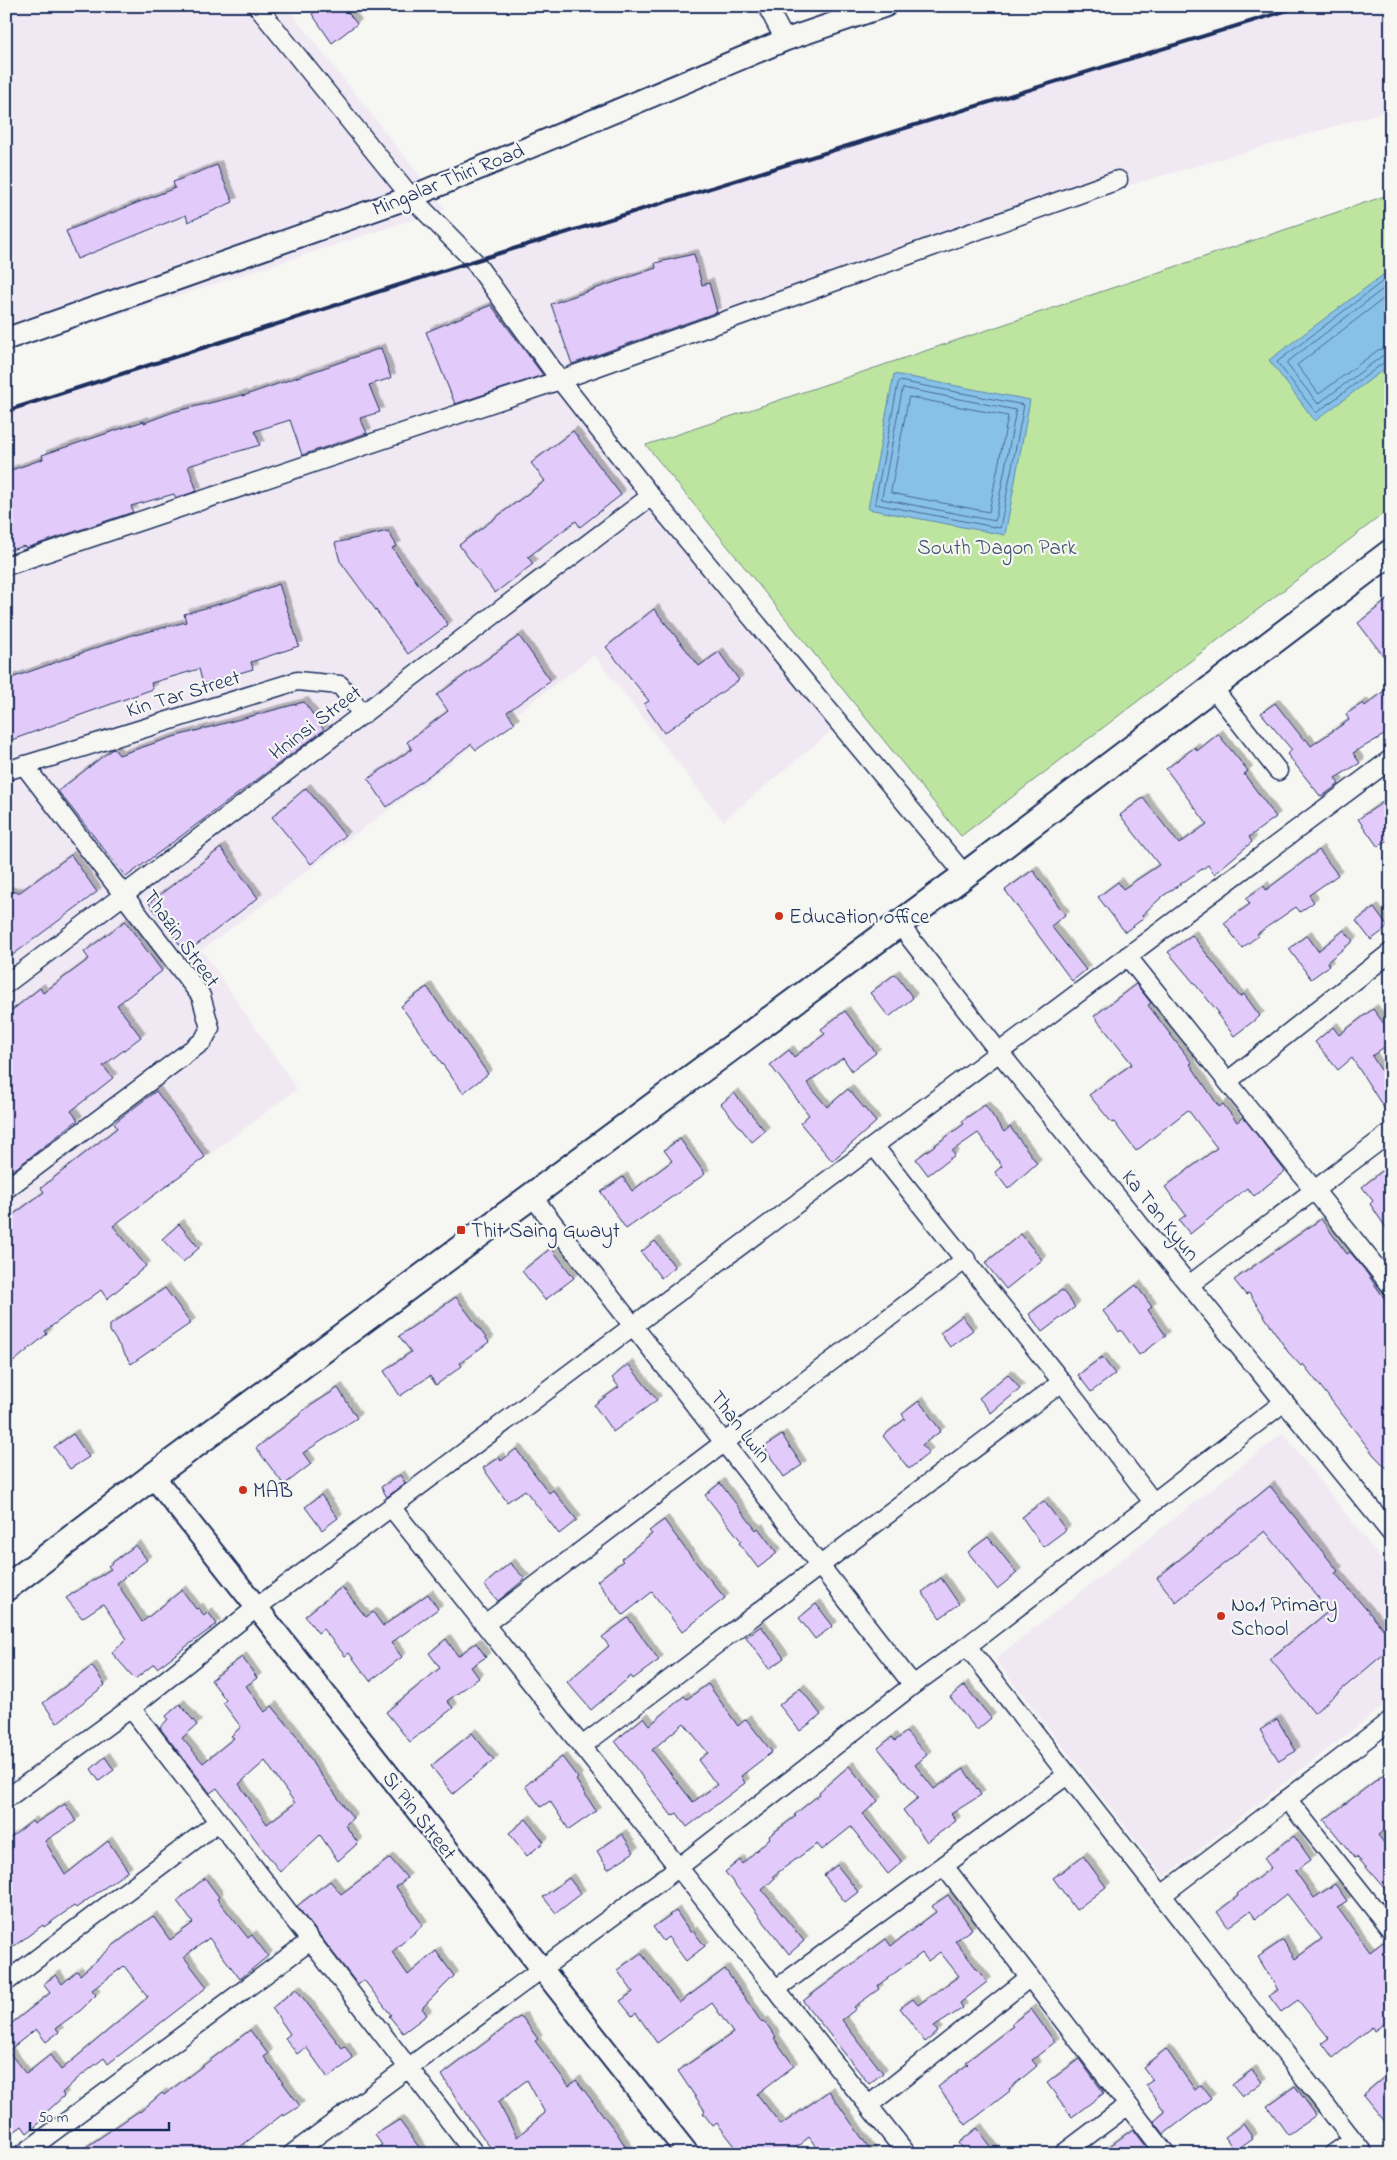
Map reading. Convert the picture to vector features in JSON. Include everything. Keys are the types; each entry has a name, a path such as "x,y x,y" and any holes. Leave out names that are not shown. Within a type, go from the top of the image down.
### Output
{"main road":[{"path":"6,1588 153,1476 900,924 1391,552"}],"street":[{"path":"257,6 411,197 474,261 560,380 652,496 965,875"},
{"path":"767,6 785,40"},
{"name":"Mingalar Thiri Road","path":"6,339 411,197 785,40 885,6"},
{"path":"6,566 560,380 1118,180"},
{"name":"Hninsi Street","path":"6,984 652,496"},
{"name":"Kin Tar Street","path":"6,771 297,681 340,685 363,715"},
{"path":"1212,687 1278,771"},
{"path":"6,1799 131,1708 256,1608 1391,759"},
{"name":"Thazin Street","path":"6,1189 203,1041 210,1028 201,996 24,765"},
{"name":"Ka Tan Kyun","path":"900,924 999,1052 1391,1533"},
{"path":"1228,1081 1391,952"},
{"path":"1128,956 1391,1286"},
{"path":"1189,1285 1391,1132"},
{"path":"874,1146 966,1259 1153,1502"},
{"name":"Than Lwin","path":"532,1196 913,1685"},
{"path":"485,1624 966,1259"},
{"path":"582,1746 1062,1382"},
{"path":"292,2154 679,1867 913,1685 967,1646 1284,1402"},
{"name":"Si Pin Street","path":"153,1476 688,2154"},
{"path":"391,1507 907,2154"},
{"path":"967,1646 1364,2154"},
{"path":"131,1708 475,2154"},
{"path":"1162,1895 1391,1720"},
{"path":"776,1989 1068,1775"},
{"path":"1287,1799 1391,1930"},
{"path":"6,1982 218,1822"},
{"path":"944,1866 1166,2154"},
{"path":"23,2154 310,1941"},
{"path":"869,2105 1030,1978"},
{"path":"1063,2154 1128,2105"},
{"path":"1333,2154 1352,2140"}],"shaded area":[{"path":"6,6 286,6 446,209 6,351"},
{"path":"1301,6 1391,6 1391,110 1015,218 561,381 662,490 842,722 723,821 594,655 202,950 297,1089 6,1307 6,411 659,204"},
{"name":"N0.1 Primary School","path":"1283,1433 1391,1572 1391,1700 1164,1877 995,1659"}],"green space":[{"name":"South Dagon Park","path":"1391,194 1391,508 961,836 646,445"}],"water":[{"path":"1391,269 1391,364 1315,421 1269,360"},
{"path":"894,374 1030,400 1005,535 868,509"}],"building":[{"path":"322,6 343,6 357,24 332,43 312,14"},
{"path":"217,165 233,202 188,222 186,215 77,259 66,231 175,188 173,182"},
{"path":"694,254 702,285 709,283 717,312 572,364 551,304 656,268 655,263"},
{"path":"491,305 543,375 455,404 426,332"},
{"path":"381,348 391,378 369,385 380,412 360,418 367,433 302,455 290,420 255,431 260,445 188,466 197,491 176,498 174,494 131,506 133,512 26,548 25,546 6,551 6,472 43,459 42,455 144,421 144,423 173,412 243,396"},
{"path":"573,431 621,495 580,527 576,521 528,557 533,564 495,593 459,545 545,481 531,463"},
{"path":"388,531 397,546 392,548 448,625 408,654 340,561 335,543"},
{"path":"279,584 299,646 251,662 253,669 203,684 199,669 151,683 153,689 6,742 6,680 135,634 186,622 184,614"},
{"path":"1391,597 1391,666 1358,623"},
{"path":"654,609 699,666 719,652 739,680 664,733 644,704 649,701 606,647"},
{"path":"519,636 551,681 507,712 515,723 476,750 471,744 387,807 368,779 412,749 407,742 448,711 437,695"},
{"path":"1391,686 1391,731 1353,753 1360,763 1335,778 1339,784 1321,797 1287,754 1292,750 1261,713 1275,703 1304,740 1306,739 1311,746 1349,720 1346,714 1363,703 1365,706"},
{"path":"304,702 324,730 126,877 58,791 111,750 114,749 119,755 173,737"},
{"path":"1218,734 1248,771 1244,774 1276,817 1249,837 1252,842 1214,874 1208,865 1163,896 1142,915 1144,918 1125,932 1098,897 1118,882 1123,889 1159,865 1120,815 1143,798 1179,844 1207,824 1166,769 1195,747 1197,751"},
{"path":"306,788 345,836 311,864 272,817"},
{"path":"1391,797 1391,838 1378,847 1358,819"},
{"path":"221,848 258,898 186,953 149,903"},
{"path":"1319,850 1338,875 1309,895 1314,902 1300,912 1296,907 1257,934 1258,936 1242,948 1224,923 1250,904 1246,898 1264,886 1266,890"},
{"path":"71,855 97,892 6,960 6,892 20,892"},
{"path":"1033,870 1065,915 1051,926 1086,970 1072,981 1005,890"},
{"path":"1374,908 1388,927 1371,940 1356,921"},
{"path":"125,921 162,971 117,1005 141,1037 103,1066 113,1078 71,1111 78,1120 6,1176 6,1015 40,988 43,993 89,959 84,952"},
{"path":"1344,930 1353,941 1327,962 1329,966 1311,979 1289,949 1307,935 1318,951"},
{"path":"1192,935 1240,997 1244,994 1260,1016 1234,1036 1217,1014 1219,1013 1168,952"},
{"path":"895,974 913,998 889,1017 870,993"},
{"path":"1136,984 1151,1003 1148,1005 1192,1063 1190,1064 1219,1107 1223,1104 1237,1122 1243,1117 1285,1171 1254,1196 1247,1188 1190,1234 1179,1220 1186,1215 1165,1187 1217,1148 1188,1110 1136,1151 1114,1122 1112,1123 1089,1095 1132,1064 1094,1016"},
{"path":"427,987 488,1074 463,1093 401,1006"},
{"path":"1373,1009 1391,1033 1391,1042 1372,1056 1391,1086 1391,1119 1352,1058 1338,1070 1315,1042 1333,1027 1339,1035"},
{"path":"845,1011 876,1053 852,1071 843,1058 807,1083 827,1107 848,1089 876,1122 832,1161 800,1123 809,1115 770,1065 789,1050 794,1057 825,1034 821,1029"},
{"path":"156,1091 205,1157 113,1226 146,1266 107,1299 101,1290 45,1331 47,1334 6,1368 6,1220 44,1192 41,1188 117,1128 114,1123"},
{"path":"734,1093 765,1131 752,1142 721,1104"},
{"path":"985,1105 1004,1132 1010,1127 1037,1163 1008,1189 995,1172 1002,1166 978,1133 952,1151 955,1155 928,1175 916,1159 964,1124 962,1121"},
{"path":"680,1139 705,1174 626,1229 601,1192 623,1177 632,1191 672,1161 664,1150"},
{"path":"1382,1171 1391,1182 1391,1235 1370,1204 1373,1201 1362,1187"},
{"path":"1321,1219 1347,1254 1350,1252 1364,1269 1391,1308 1391,1473 1373,1454 1303,1364 1301,1366 1288,1352 1249,1293 1246,1295 1234,1280"},
{"path":"179,1224 199,1248 183,1262 162,1239"},
{"path":"1021,1234 1042,1260 1006,1289 985,1263"},
{"path":"655,1241 675,1267 661,1278 641,1252"},
{"path":"551,1248 574,1278 545,1300 522,1271"},
{"path":"1136,1285 1152,1307 1148,1310 1166,1336 1139,1355 1121,1330 1119,1332 1103,1311"},
{"path":"165,1288 191,1323 131,1364 110,1331 110,1325"},
{"path":"1062,1290 1075,1307 1042,1332 1029,1314"},
{"path":"456,1297 489,1342 460,1363 462,1366 436,1385 430,1376 400,1396 384,1371 411,1352 399,1336"},
{"path":"962,1316 973,1330 950,1347 940,1333"},
{"path":"1102,1357 1115,1374 1091,1392 1078,1375"},
{"path":"628,1364 657,1400 613,1432 594,1405 619,1387 612,1378"},
{"path":"1008,1374 1020,1389 991,1413 979,1398"},
{"path":"338,1388 357,1418 303,1453 311,1464 284,1485 256,1448 301,1414 301,1412"},
{"path":"919,1401 941,1431 922,1445 929,1453 909,1469 883,1436 905,1419 902,1414"},
{"path":"73,1434 89,1457 70,1469 54,1447"},
{"path":"782,1435 802,1465 784,1477 764,1447"},
{"path":"516,1449 549,1493 553,1490 577,1520 559,1534 525,1490 507,1502 483,1468 499,1457 501,1461"},
{"path":"400,1475 405,1483 387,1497 381,1487"},
{"path":"720,1483 756,1530 758,1528 777,1553 758,1568 739,1543 741,1541 705,1495"},
{"path":"1270,1486 1338,1571 1335,1573 1391,1638 1391,1648 1314,1713 1270,1659 1329,1611 1265,1531 1176,1602 1157,1578"},
{"path":"321,1495 338,1518 322,1530 305,1507"},
{"path":"1044,1501 1066,1530 1043,1547 1022,1517"},
{"path":"664,1520 725,1598 682,1632 652,1592 623,1615 597,1581 623,1561 621,1559 652,1534 649,1531"},
{"path":"988,1537 1017,1573 997,1589 968,1552"},
{"path":"136,1545 147,1560 117,1583 142,1622 182,1590 196,1609 199,1608 204,1616 208,1612 217,1624 157,1668 154,1664 135,1679 112,1653 127,1639 103,1604 82,1618 66,1598 111,1569 108,1566"},
{"path":"510,1563 525,1579 498,1601 484,1585"},
{"path":"941,1578 959,1604 940,1618 922,1592"},
{"path":"342,1587 366,1617 373,1612 383,1626 428,1594 438,1609 391,1643 402,1657 370,1681 349,1653 345,1656 323,1629 318,1633 305,1616"},
{"path":"816,1604 833,1626 815,1639 799,1618"},
{"path":"628,1618 659,1660 633,1679 631,1676 591,1710 567,1682 609,1646 602,1637"},
{"path":"761,1626 784,1658 769,1669 746,1637"},
{"path":"446,1639 458,1656 476,1643 486,1657 471,1667 479,1678 447,1701 453,1708 410,1742 386,1712 440,1668 429,1653"},
{"path":"242,1657 257,1678 246,1686 265,1712 272,1706 296,1735 315,1767 353,1818 345,1825 358,1843 338,1861 320,1835 280,1872 217,1788 210,1793 160,1728 168,1719 166,1716 180,1704 197,1725 182,1738 203,1763 234,1738 231,1736 241,1727 223,1703 226,1700 211,1680","holes":["265,1761 295,1803 267,1824 239,1784"]},
{"path":"92,1666 105,1685 57,1723 43,1703"},
{"path":"708,1684 738,1726 746,1719 772,1752 741,1776 745,1783 687,1827 677,1813 672,1816 615,1741 644,1717 650,1725 684,1696 687,1699","holes":["684,1723 708,1753 698,1760 717,1785 693,1802 652,1750"]},
{"path":"964,1685 991,1718 977,1730 950,1697"},
{"path":"800,1688 821,1715 800,1731 779,1705"},
{"path":"1277,1719 1296,1751 1279,1761 1260,1730"},
{"path":"906,1732 927,1755 915,1765 934,1789 964,1769 981,1795 951,1814 956,1821 927,1842 903,1810 918,1798 878,1748 892,1737 895,1741"},
{"path":"472,1733 494,1760 453,1794 431,1766"},
{"path":"105,1757 114,1770 99,1781 91,1769"},
{"path":"562,1757 578,1778 576,1780 596,1811 569,1830 550,1801 541,1807 525,1786"},
{"path":"849,1766 878,1801 863,1814 902,1862 888,1874 851,1827 822,1850 817,1844 773,1876 775,1878 762,1890 804,1941 789,1954 725,1872 740,1860 742,1864 770,1838 769,1836 796,1816 794,1815 820,1794 819,1792"},
{"path":"1391,1769 1391,1825 1378,1835 1391,1852 1391,1896 1357,1857 1355,1858 1324,1820"},
{"path":"65,1804 76,1821 45,1841 65,1875 108,1841 128,1871 76,1908 74,1906 44,1927 43,1925 6,1952 6,1841 32,1821 34,1824"},
{"path":"526,1819 544,1842 527,1856 509,1833"},
{"path":"622,1834 634,1852 608,1869 597,1851"},
{"path":"1294,1836 1311,1860 1295,1871 1314,1898 1335,1884 1347,1901 1337,1907 1370,1952 1383,1942 1391,1954 1391,2019 1374,2031 1372,2027 1333,2058 1322,2043 1329,2038 1298,2000 1281,2012 1269,1996 1278,1990 1258,1957 1283,1940 1295,1959 1322,1939 1287,1894 1256,1919 1250,1911 1228,1927 1217,1912 1271,1868 1264,1858"},
{"path":"1083,1856 1106,1887 1076,1910 1053,1878"},
{"path":"390,1858 407,1878 396,1887 423,1925 392,1952 408,1975 436,1951 454,1976 422,2008 427,2015 403,2033 364,1980 358,1985 297,1906 330,1881 341,1894"},
{"path":"837,1865 858,1892 845,1902 824,1875"},
{"path":"205,1878 219,1897 217,1899 248,1938 252,1935 268,1956 240,1979 209,1938 184,1957 207,1987 108,2064 104,2058 77,2079 62,2093 64,2096 40,2118 42,2121 27,2133 22,2126 6,2138 6,2028 50,1993 43,1984 56,1975 62,1984 77,1971 80,1975 114,1945 153,1916 170,1940 193,1923 177,1901","holes":["124,1966 148,1997 61,2070 50,2055 26,2074 8,2051 36,2029 46,2042 59,2032 56,2028 81,2010 96,1995 92,1990"]},
{"path":"569,1878 581,1894 556,1913 543,1897"},
{"path":"948,1895 972,1929 955,1941 987,1982 960,2003 963,2008 934,2027 938,2032 925,2042 900,2008 913,1999 918,2005 959,1976 940,1952 928,1961 922,1953 877,1986 879,1989 854,2007 856,2009 842,2020 883,2073 869,2084 803,2001 886,1939 891,1946 936,1912 932,1906"},
{"path":"676,1911 691,1933 693,1931 705,1946 686,1961 668,1937 663,1941 653,1927"},
{"path":"641,1953 679,2003 725,1969 762,2023 764,2021 776,2037 774,2038 794,2066 757,2094 781,2125 829,2091 873,2154 821,2154 809,2137 788,2154 741,2154 717,2123 713,2126 703,2113 705,2111 678,2071 733,2033 712,2003 657,2043 636,2013 632,2016 620,2001 633,1992 617,1970"},
{"path":"296,1989 342,2048 345,2046 353,2059 328,2078 306,2047 297,2054 285,2038 290,2034 272,2008"},
{"path":"1031,2009 1055,2042 1032,2060 1037,2066 1009,2089 1010,2091 966,2125 938,2087 968,2064 966,2062 1013,2026 1011,2024"},
{"path":"522,2017 538,2039 535,2041 569,2086 576,2080 617,2133 630,2154 495,2154 464,2111 442,2075 518,2018","holes":["527,2080 545,2113 517,2137 498,2102"]},
{"path":"250,2030 268,2054 264,2057 300,2106 284,2116 283,2114 240,2147 245,2154 76,2154 140,2112 162,2093 164,2095"},
{"path":"1166,2049 1195,2090 1201,2085 1211,2098 1164,2134 1154,2121 1165,2112 1146,2085 1153,2080 1143,2067"},
{"path":"1079,2059 1104,2093 1072,2117 1047,2083"},
{"path":"1252,2070 1262,2082 1242,2097 1232,2085"},
{"path":"1383,2078 1391,2087 1391,2129 1363,2095"},
{"path":"1295,2086 1316,2115 1288,2135 1267,2106"},
{"path":"399,2120 424,2154 372,2154 382,2145 375,2135"},
{"path":"1243,2124 1253,2138 1235,2151 1225,2137"},
{"path":"977,2128 997,2154 967,2154 959,2143"},
{"path":"1133,2129 1152,2154 1099,2154"}],"railway":[{"path":"6,411 474,261 1301,6"}],"place":[{"name":"Education office","path":"779,916"},
{"name":"Thit Saing Gwayt","path":"461,1230"},
{"name":"MAB","path":"243,1490"},
{"name":"N0.1 Primary School","path":"1221,1616"}]}
